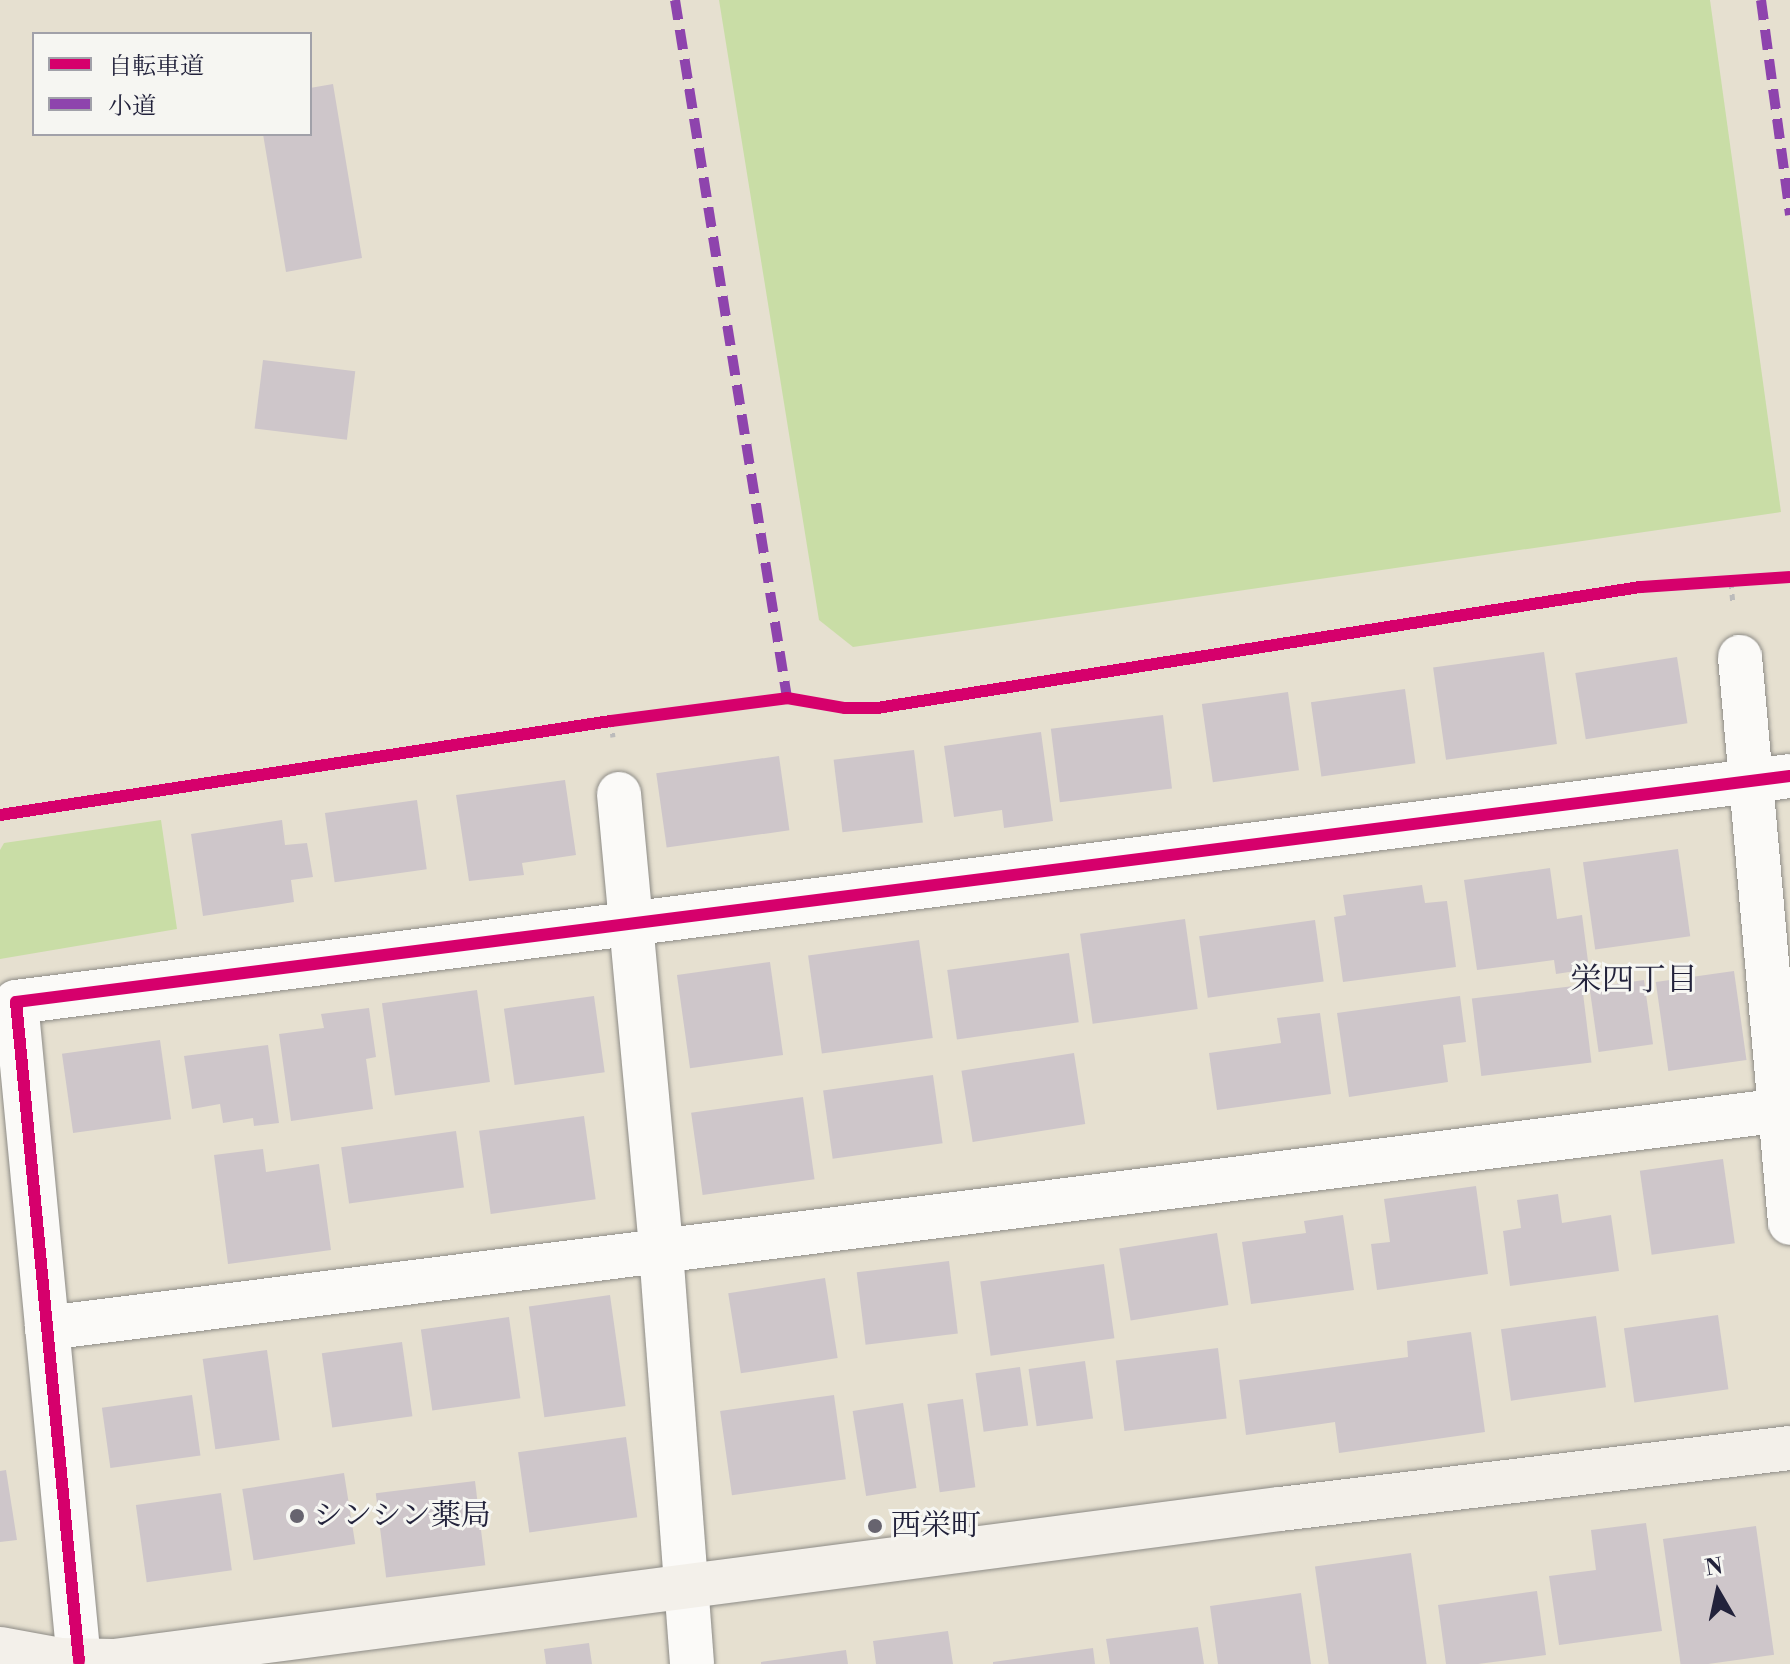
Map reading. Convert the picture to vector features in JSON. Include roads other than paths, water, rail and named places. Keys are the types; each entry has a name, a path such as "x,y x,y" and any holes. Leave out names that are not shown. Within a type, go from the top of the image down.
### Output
{"street":[{"path":"1740,657 1771,778 1790,1223"},
{"path":"79,1661 16,1002 1771,778"},
{"path":"619,794 661,1251 692,1664"},
{"path":"47,1328 1785,1109"},
{"path":"1,1651 79,1661 114,1661 1790,1448"}],"place":[{"name":"シンシン薬局","path":"297,1516"},
{"name":"西栄町","path":"875,1526"}],"district":[{"name":"栄四丁目","path":"1634,980"}]}
